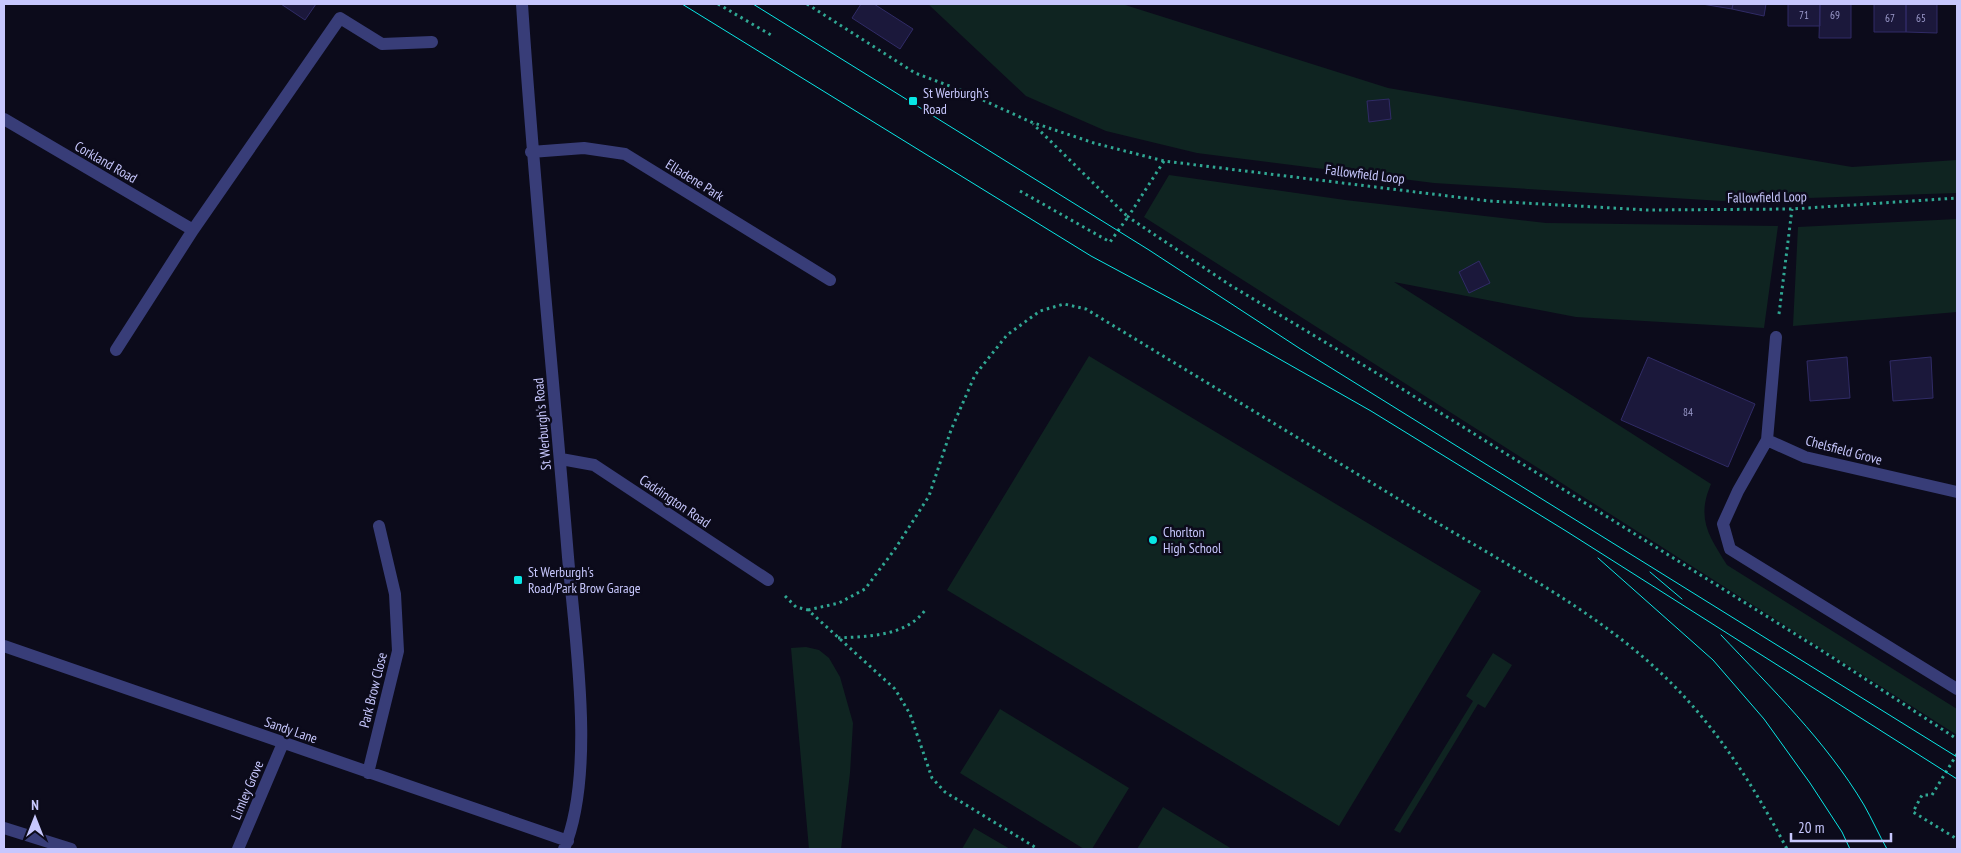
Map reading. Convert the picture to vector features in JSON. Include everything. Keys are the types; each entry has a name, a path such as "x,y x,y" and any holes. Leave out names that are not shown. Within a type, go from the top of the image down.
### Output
{"street":[{"name":"St Werburgh's Road","path":"522,4 531,152 561,459 582,751 566,845"},
{"path":"116,350 194,230 340,18 382,44 432,42"},
{"name":"Corkland Road","path":"4,119 194,230"},
{"name":"Elladene Park","path":"531,152 584,148 624,154 830,280"},
{"path":"1776,337 1767,440 1738,491 1724,524 1730,549 1957,689"},
{"name":"Chelsfield Grove","path":"1767,440 1805,457 1957,492"},
{"name":"Caddington Road","path":"561,459 594,465 768,580"},
{"name":"Park Brow Close","path":"368,773 398,651 395,594 379,526"},
{"name":"Sandy Lane","path":"4,646 368,773 566,845"},
{"name":"Limley Grove","path":"238,849 283,743"},
{"path":"4,828 71,849"}],"path":[{"path":"718,4 771,35"},
{"name":"Fallowfield Loop","path":"807,4 914,73 964,91 1031,122 1094,143 1164,161 1489,201 1648,210 1792,208 1957,198"},
{"path":"1031,122 1128,217 1230,285 1383,377 1816,647 1957,739"},
{"path":"1020,191 1110,242 1164,161"},
{"path":"1776,337 1792,208"},
{"path":"768,580 796,607 808,610 839,603 865,589 895,549 929,496 951,430 975,375 1007,334 1040,311 1064,304 1086,309 1531,580 1627,642 1677,689 1720,738 1768,813 1787,849"},
{"path":"838,638 878,636 906,627 920,618 926,609"},
{"path":"808,610 894,688 910,714 932,778 946,792 1038,849"},
{"path":"1957,754 1932,795 1922,795 1913,812 1957,840"}],"green space":[{"path":"928,4 1122,4 1388,88 1852,167 1957,160 1957,193 1722,201 1434,183 1197,153 1106,131 1026,96"},
{"path":"1169,175 1345,200 1546,223 1778,226 1764,328 1576,317 1394,282 1711,484 1705,507 1705,517 1710,536 1727,565 1957,709 1957,735 1144,217"},
{"path":"1957,219 1957,312 1793,326 1798,227"},
{"path":"1089,356 1481,591 1339,826 947,590"},
{"path":"806,647 819,650 829,658 840,677 853,723 850,773 841,849 809,849 791,648"},
{"path":"1493,653 1512,665 1485,708 1478,704 1400,833 1394,830 1473,701 1466,696"},
{"path":"1000,709 1129,788 1092,849 1084,849 960,773"},
{"path":"1163,807 1232,849 1137,849"},
{"path":"974,828 1010,849 962,849"}],"building":[{"path":"281,4 316,4 305,20"},
{"path":"861,4 874,4 913,29 900,49 852,18"},
{"path":"1702,4 1733,4 1732,9"},
{"path":"1733,4 1766,4 1764,16 1732,9"},
{"path":"1788,4 1820,4 1820,26 1788,26"},
{"path":"1820,4 1851,4 1851,38 1819,38"},
{"path":"1874,4 1906,4 1906,32 1874,32"},
{"path":"1906,4 1937,4 1937,33 1906,32"},
{"path":"1389,99 1391,119 1369,122 1367,101"},
{"path":"1479,261 1490,283 1469,293 1459,272"},
{"path":"1648,357 1755,404 1728,467 1621,420"},
{"path":"1847,357 1850,398 1810,401 1807,361"},
{"path":"1931,357 1933,398 1893,401 1890,361"}],"tram line":[{"path":"682,4 1091,256 1216,323 1371,411 1566,531 1957,779"},
{"path":"753,4 1149,250 1299,348 1957,757"},
{"path":"1598,558 1713,660 1764,719 1810,783 1842,832 1850,849"},
{"path":"1650,572 1682,599"},
{"path":"1721,635 1797,716 1833,759 1864,805 1887,849"}],"place":[{"name":"St Werburgh's Road","path":"913,101"},
{"name":"Chorlton High School","path":"1153,540"},
{"name":"St Werburgh's Road/Park Brow Garage","path":"518,580"}]}
